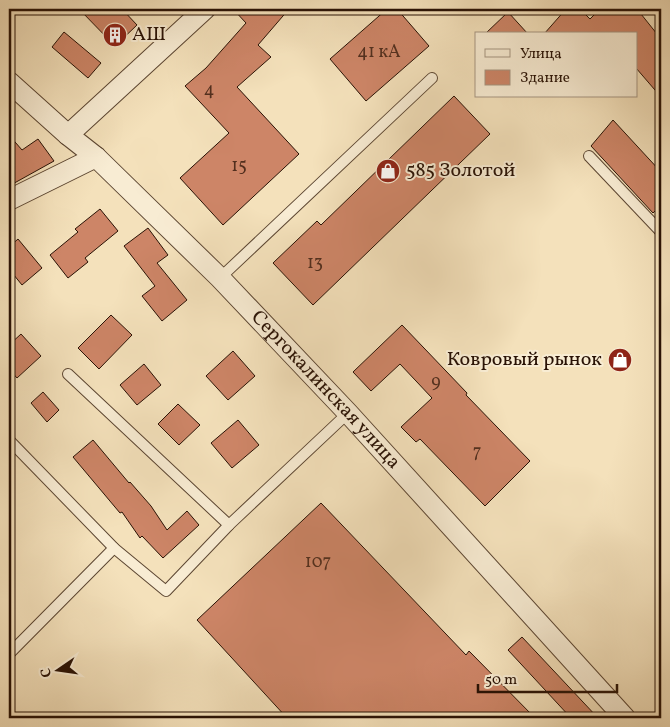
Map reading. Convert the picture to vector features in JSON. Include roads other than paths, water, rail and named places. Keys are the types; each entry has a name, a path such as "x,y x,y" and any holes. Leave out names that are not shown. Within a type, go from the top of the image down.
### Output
{"street":[{"path":"68,134 200,11"},
{"name":"Сергокалинская улица","path":"9,82 96,157 220,278 348,413 625,718"},
{"path":"9,200 96,157"}],"lane":[{"path":"220,278 432,78"},
{"path":"589,156 661,232"},
{"path":"68,374 229,525"},
{"path":"9,441 114,548 166,591 229,525 348,413"},
{"path":"9,654 114,548"}],"place":[{"name":"АШ","path":"115,35"},
{"name":"585 Золотой","path":"388,171"},
{"name":"Ковровый рынок","path":"620,360"}]}
